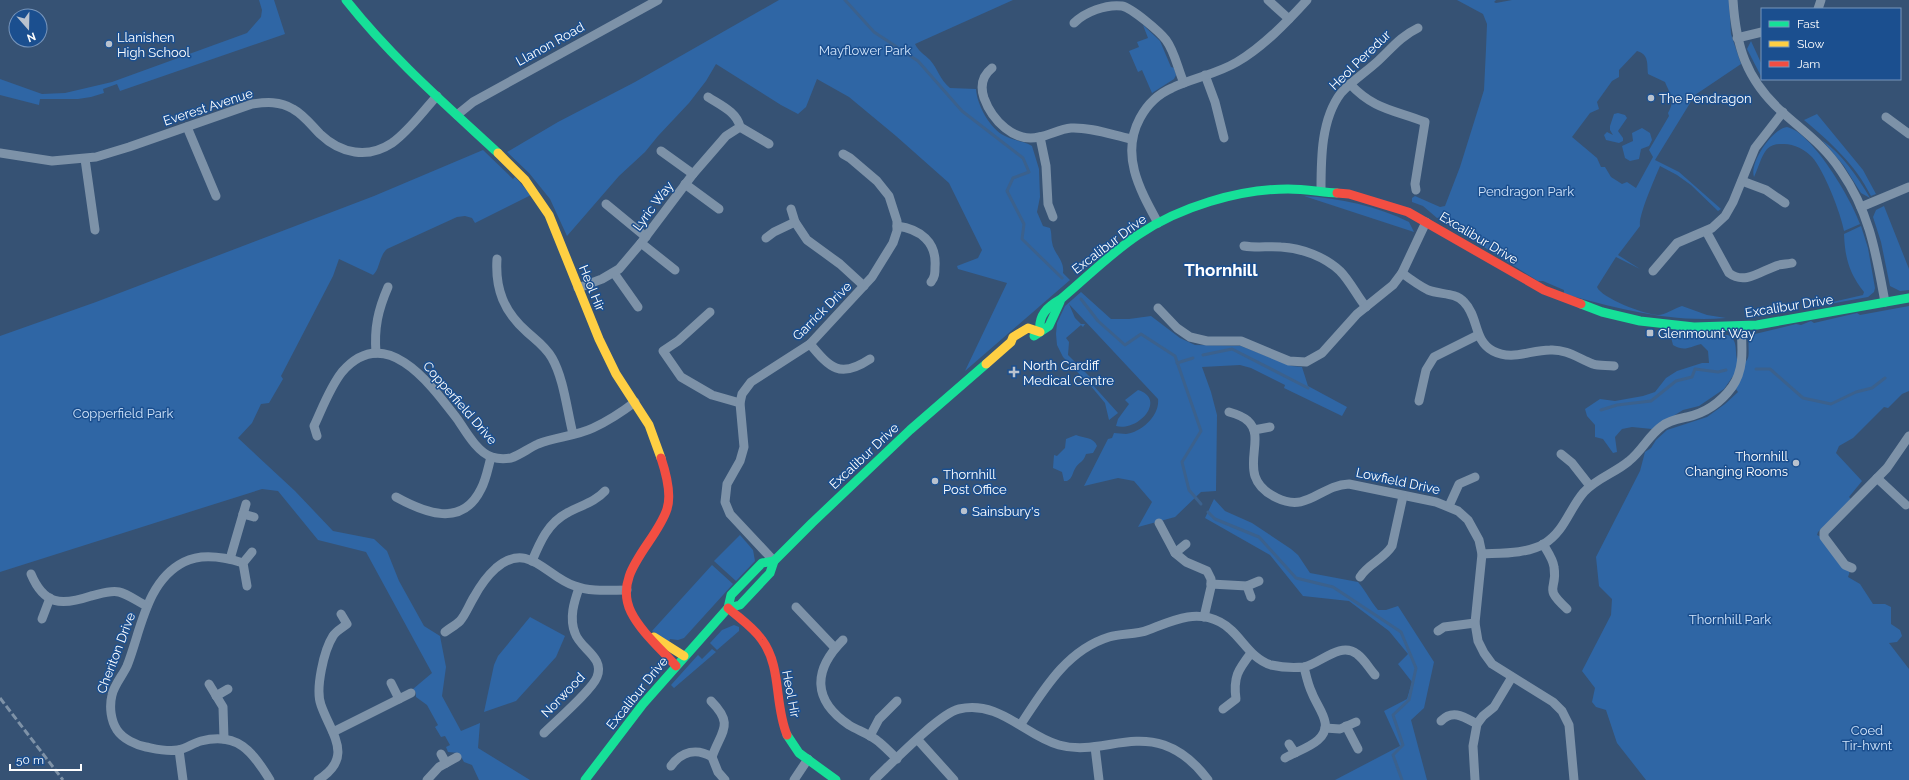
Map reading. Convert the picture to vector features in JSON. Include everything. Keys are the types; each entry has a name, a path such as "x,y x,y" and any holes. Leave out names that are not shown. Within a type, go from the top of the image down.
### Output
{"street":[{"name":"Heol Hir","path":"346,0 384,46 516,171 541,201 549,214 605,352 649,425 666,476 669,497 663,517 632,567 627,590 628,604 632,615 649,634 653,642 676,666"},
{"name":"Llanon Road","path":"457,115 473,102 658,0"},
{"path":"1268,0 1289,19"},
{"path":"1158,223 1134,174 1131,156 1131,139 1138,121 1148,105 1165,92 1238,62 1289,19 1307,0"},
{"path":"1733,0 1737,38 1741,54 1751,74 1760,88 1783,112 1812,136 1831,157 1850,184 1861,208 1877,254 1886,302"},
{"path":"1074,23 1079,18 1096,10 1116,7 1128,8 1166,39 1184,83"},
{"name":"Heol Peredur","path":"1321,190 1324,141 1328,119 1336,101 1350,84 1378,61 1400,39 1418,28"},
{"path":"1737,38 1761,32"},
{"path":"992,68 984,75 983,92 993,115 1005,129 1027,137 1040,137 1056,131 1081,128 1131,139"},
{"path":"1205,75 1215,102 1224,138"},
{"path":"1350,84 1365,99 1374,104 1425,122 1415,184 1416,190"},
{"name":"Everest Avenue","path":"0,153 52,161 85,159 118,151 252,104 274,103 288,106 298,113 325,139 338,148 354,153 370,152 387,146 399,137 437,96"},
{"path":"708,97 733,113 739,122 740,127 769,144"},
{"path":"1653,271 1677,243 1706,231 1725,216 1733,202 1755,148 1783,112"},
{"path":"1886,117 1909,134"},
{"path":"187,127 216,196"},
{"name":"Lyric Way","path":"578,288 614,273 643,240 693,174 726,136 740,127"},
{"path":"1040,137 1046,166 1048,204 1054,217"},
{"path":"661,151 693,174"},
{"name":"Garrick Drive","path":"740,403 742,394 751,382 810,344 864,286 880,266 896,236 897,226 892,204 884,188 850,158 843,154"},
{"path":"85,159 95,230"},
{"path":"1742,181 1766,190 1785,203"},
{"name":"Lyric Way","path":"685,184 719,209"},
{"path":"1861,208 1909,187"},
{"name":"Excalibur Drive","path":"728,608 740,605 770,573 774,561 892,446 1012,342 1013,337 1028,328 1040,332 1049,326 1061,299 1138,235 1158,223 1197,206 1235,195 1288,189 1321,190 1349,194 1378,202 1408,212 1522,279 1553,294 1612,315 1647,322 1694,327 1741,326 1787,321 1909,298"},
{"path":"606,204 643,240"},
{"path":"791,209 795,222 807,240 840,264 864,286"},
{"path":"766,238 774,232 795,222"},
{"path":"1158,308 1176,328 1190,337 1207,341 1241,341 1289,361 1300,363 1312,360 1322,352 1342,328 1366,307 1387,292 1402,273 1426,222"},
{"path":"897,226 915,230 925,237 930,243 935,255 936,264 935,278 931,282"},
{"path":"1706,231 1729,273 1734,276 1746,278 1779,265 1792,264"},
{"name":"Lyric Way","path":"643,240 675,270"},
{"path":"1244,246 1257,248 1282,247 1302,250 1324,259 1341,272 1366,307"},
{"path":"497,259 497,281 503,304 514,321 542,345 553,359 573,434"},
{"path":"614,273 638,307"},
{"path":"1402,273 1429,290 1460,299 1471,313 1478,335 1492,350 1507,355 1557,350 1569,352 1594,364 1614,366"},
{"path":"317,436 314,426 338,377 355,361 369,354 376,353 376,321 388,287"},
{"path":"710,312 678,341 663,351 681,376 712,395 740,403 744,447 740,461 727,484 725,502 730,514 774,561"},
{"path":"1574,780 1568,724 1562,711 1554,702 1512,677 1488,659 1478,641 1475,623 1482,554 1522,551 1543,544 1555,536 1563,526 1577,500 1590,486 1628,463 1663,425 1672,420 1705,410 1726,394 1740,373 1742,358 1741,326"},
{"path":"1419,401 1426,370 1434,357 1478,335"},
{"path":"810,344 827,363 839,370 852,369 870,358"},
{"name":"Copperfield Drive","path":"376,353 398,358 419,374 433,387 472,439 491,457 511,457 538,444 592,429 635,402"},
{"path":"1229,412 1244,417 1249,421 1254,430 1270,427"},
{"name":"Lowfield Drive","path":"1254,430 1254,475 1261,487 1277,498 1286,502 1300,503 1314,498 1334,486 1349,484 1403,496 1430,500 1449,506 1464,515 1472,524 1479,540 1482,554"},
{"path":"1852,568 1845,565 1823,534 1893,460 1909,436"},
{"path":"1561,454 1572,463 1590,486"},
{"path":"396,497 419,509 436,514 453,513 461,510 473,501 481,489 491,457"},
{"path":"1449,506 1459,484 1475,477"},
{"path":"1877,478 1906,505"},
{"path":"532,560 543,536 553,524 566,513 592,502 605,491"},
{"path":"1360,577 1370,566 1390,550 1403,496"},
{"path":"230,559 246,504"},
{"path":"243,514 254,517"},
{"path":"1159,523 1175,553 1186,562 1207,571 1211,584 1204,617"},
{"path":"1175,553 1186,544"},
{"path":"1543,544 1555,568 1552,589 1553,594 1567,609"},
{"path":"247,586 242,563 252,552"},
{"name":"Cheriton Drive","path":"242,563 230,559 206,556 184,562 166,575 147,606 126,667 112,694 110,709 113,721 118,731 138,745 166,751 179,750 198,742 224,739 236,742 248,749 256,758 270,780"},
{"path":"445,632 460,621 480,587 502,563 516,557 532,560 567,583 579,588 627,590"},
{"name":"Excalibur Drive","path":"585,780 643,704 728,608 731,595 762,563 774,561"},
{"path":"31,574 38,589 58,602 78,601 103,592 119,592 147,606"},
{"path":"1211,584 1247,586 1259,581"},
{"path":"1247,586 1251,597"},
{"name":"Norwood","path":"544,733 594,683 599,671 596,658 579,640 573,626 573,610 579,588"},
{"path":"42,619 50,598"},
{"path":"796,607 835,648"},
{"name":"Heol Hir","path":"728,608 760,637 767,648 772,661 786,732 794,747 836,780"},
{"path":"318,780 328,773 339,754 338,742 321,705 318,693 327,647 334,634 347,624 341,614"},
{"path":"1021,724 1036,700 1065,664 1091,644 1111,637 1146,631 1178,618 1192,616 1204,617 1222,622 1251,653 1270,664 1304,667 1341,650 1350,650 1357,654 1375,675"},
{"path":"1438,631 1444,626 1475,623"},
{"name":"Heol Hir","path":"649,634 684,656"},
{"path":"843,640 829,654 822,668 820,680 823,694 830,706 840,718 879,742 897,759"},
{"path":"1223,709 1239,700 1234,686 1236,676 1251,653"},
{"path":"1285,758 1319,739 1325,728 1326,723 1323,712 1312,693 1304,667"},
{"path":"1475,780 1473,746 1477,724 1498,701 1512,677"},
{"path":"391,683 399,699"},
{"path":"209,684 223,707 224,739"},
{"path":"216,696 228,689"},
{"path":"333,732 411,693"},
{"path":"870,736 879,719 897,701"},
{"path":"711,702 721,712 725,723 712,757 718,772 724,780"},
{"path":"874,780 943,717 954,711 966,708 981,708 1000,713 1021,724 1039,737 1054,743 1072,747 1095,748 1126,741 1146,741 1165,745 1188,759 1208,780"},
{"path":"1441,721 1446,716 1457,715 1477,724"},
{"path":"1325,728 1340,729 1356,722"},
{"path":"1346,726 1358,749"},
{"path":"918,740 954,780"},
{"path":"1289,744 1295,753"},
{"path":"1095,748 1099,780"},
{"path":"179,750 183,780"},
{"path":"671,766 676,760 688,752 702,753 712,757"},
{"path":"441,754 446,763"},
{"path":"427,780 439,767 457,757"},
{"path":"794,780 808,759"}],"green space":[{"path":"259,0 274,0 285,34 120,91 117,84 103,89 104,93 91,97 78,99 40,99 39,105 0,95 0,79 42,94 65,93 112,82 247,33 261,17 262,10"},
{"name":"Mayflower Park","path":"779,0 1013,0 915,44 930,60 944,82 950,88 976,89 979,102 985,116 999,133 1008,138 1032,146 1039,169 1040,197 1037,212 1043,226 1050,228 1054,250 1061,260 1063,273 1070,280 965,371 1007,283 958,269 957,266 978,258 982,250 949,183 849,97 817,79 806,107 798,114 716,64 706,81 689,103 645,152 619,176 567,236 550,199 529,173 507,152 558,122 635,82"},
{"name":"Pendragon Park","path":"1457,0 1496,0 1494,2 1496,3 1512,0 1729,0 1731,34 1741,64 1695,95 1655,160 1679,172 1721,209 1718,211 1691,185 1677,175 1660,166 1644,206 1640,226 1618,255 1640,269 1616,257 1597,287 1600,291 1615,301 1634,309 1652,314 1661,315 1682,306 1707,315 1726,318 1705,319 1664,316 1644,313 1624,309 1564,294 1564,290 1543,281 1538,281 1468,237 1445,216 1437,218 1423,206 1412,202 1412,198 1415,196 1440,207 1445,206 1460,167 1484,90 1487,24 1483,14","holes":["1637,51 1641,52 1647,60 1648,74 1665,82 1672,100 1672,104 1668,113 1669,116 1649,150 1653,157 1636,188 1627,182 1622,184 1611,177 1605,167 1601,167 1597,158 1572,137 1590,113 1599,109 1597,102 1612,81 1619,77 1619,70"]},
{"path":"1143,25 1160,41 1176,75 1174,79 1152,93 1142,70 1138,72 1129,51 1139,47 1137,42 1148,38"},
{"path":"1751,41 1761,63 1761,76 1747,49"},
{"path":"1618,113 1625,115 1627,118 1618,131 1623,138 1623,141 1619,143 1606,140 1604,135 1607,132 1613,135 1610,130 1610,126 1614,114"},
{"path":"1817,114 1863,170 1876,194 1871,196 1865,184 1850,164 1824,137 1804,120"},
{"path":"1787,127 1797,132 1808,141 1830,168 1849,199 1860,224 1844,231 1836,204 1822,172 1812,157 1806,151 1798,147 1790,144 1778,144 1769,148 1763,155 1754,177 1753,171 1755,164 1763,148 1775,134 1781,129"},
{"path":"1642,128 1650,133 1652,140 1649,146 1641,149 1639,159 1630,161 1625,158 1622,146 1633,141 1632,133"},
{"path":"1822,140 1837,152 1849,166 1870,198 1861,193 1844,166"},
{"name":"Copperfield Park","path":"483,150 513,179 515,177 531,195 475,223 472,218 465,216 457,217 387,249 382,255 373,275 339,259 333,276 281,376 283,379 269,403 261,404 252,423 238,438 295,491 333,531 374,539 387,551 399,581 424,626 440,636 446,667 442,696 461,731 480,723 478,748 530,780 479,780 472,765 464,762 459,753 448,752 446,747 450,745 445,736 441,737 435,727 438,725 427,705 416,697 416,693 413,689 432,673 366,552 318,540 278,491 262,489 0,572 0,336 96,302 374,196"},
{"path":"1304,196 1344,201 1384,211 1409,222 1414,232"},
{"path":"1884,206 1909,269 1909,290 1900,291 1890,286 1881,242 1873,217 1876,210"},
{"path":"1861,226 1868,248 1875,288 1874,292 1868,297 1802,309 1863,295 1864,292 1851,272 1845,251 1844,234"},
{"path":"1081,292 1111,319 1129,319 1151,316 1180,338 1195,345 1241,346 1292,366 1302,367 1308,386 1347,407 1342,416 1284,388 1285,385 1251,368 1240,365 1202,367 1217,415 1216,491 1201,492 1175,517 1138,527 1152,502 1134,481 1118,478 1084,486 1108,439 1112,438 1114,433 1132,433 1149,422 1156,411 1158,399 1069,304 1075,318 1081,324 1085,324 1083,327 1081,325 1066,338 1069,342 1068,355 1091,378 1087,382 1063,357 1057,345 1057,323 1065,306"},
{"name":"Thornhill Park","path":"1909,306 1909,391 1902,394 1888,408 1884,407 1853,438 1839,446 1836,453 1862,481 1849,497 1852,500 1818,532 1817,535 1827,540 1850,571 1848,577 1860,584 1873,604 1885,604 1891,607 1891,624 1900,630 1902,636 1897,642 1889,643 1909,669 1909,780 1646,780 1617,743 1606,710 1596,707 1592,702 1595,688 1582,671 1611,615 1612,599 1599,586 1596,557 1640,471 1645,452 1651,448 1656,440 1667,430 1707,417 1725,404 1738,392 1736,389 1740,375 1733,376 1724,389 1699,406 1683,410 1652,429 1632,427 1622,429 1615,437 1617,452 1613,453 1603,439 1595,437 1595,425 1587,416 1585,409 1600,399 1615,401 1643,396 1655,392 1666,378 1677,371 1702,363 1709,363 1708,351 1701,344 1684,349 1673,345 1670,333 1674,329 1696,331 1698,335 1728,335 1734,341 1736,356 1739,364 1746,361 1748,358 1749,340 1755,334 1796,324 1801,325 1811,321 1814,323 1857,313 1860,315"},
{"path":"1091,383 1118,413 1109,420 1105,403 1090,385"},
{"path":"1138,390 1146,394 1150,400 1150,407 1146,414 1141,420 1133,424 1125,427 1116,426 1118,419 1129,404 1125,400"},
{"path":"1076,435 1091,439 1097,446 1093,453 1086,454 1070,478 1067,481 1064,481 1062,472 1053,468 1054,455 1057,456 1065,448 1066,439"},
{"path":"1214,499 1225,511 1252,523 1291,549 1298,555 1310,573 1358,582 1378,610 1386,610 1398,606 1434,662 1424,708 1411,720 1427,780 1335,780 1400,746 1384,711 1407,699 1412,682 1398,664 1408,654 1389,631 1349,601 1303,596 1270,555 1205,518"},
{"path":"740,535 753,550 755,561 736,581 714,561"},
{"path":"712,565 733,584 684,638 678,640 670,639 669,642 652,631"},
{"path":"530,617 565,636 556,657 516,701 484,712 494,665 498,656"},
{"path":"734,625 739,627 739,631 717,650 710,643 722,630"},
{"path":"712,649 716,652 674,688 671,685 698,655 702,659"}],"waterway":[{"path":"845,0 874,32 918,61 962,111 1023,158 1029,172 1013,178 1007,191 1024,224 1022,239 1062,278"},
{"path":"1081,299 1098,321 1125,345 1141,334 1175,356 1201,431 1182,462 1189,490 1201,504"},
{"path":"1203,355 1232,349 1308,388"},
{"path":"1177,363 1193,358"},
{"path":"1601,410 1617,405 1651,401 1676,381 1692,377 1695,369 1718,372 1726,370"},
{"path":"1756,369 1770,369 1803,398 1831,404 1856,392 1872,388 1885,378"},
{"path":"1208,512 1215,519 1259,537 1296,578 1333,587 1401,632 1416,668 1409,700 1393,715 1403,745 1393,755 1402,780"}],"railway":[{"path":"0,698 63,780"}],"traffic: fast":[{"path":"346,0 400,61 498,153"},
{"path":"1040,332 1040,321 1044,312 1048,308 1061,299 1128,242 1154,225 1172,216 1210,202 1250,192 1301,189 1337,193"},
{"path":"1581,304 1602,312 1640,321 1694,327 1757,325 1909,298"},
{"path":"1034,336 1049,326 1060,302"},
{"path":"728,608 740,605 770,573 774,561 812,523 910,430 986,364"},
{"path":"585,780 643,704 728,608 731,595 762,563 774,561"},
{"path":"787,735 799,753 836,780"}],"traffic: slow":[{"path":"498,153 525,180 549,215 599,339 616,374 649,425 661,458"},
{"path":"986,364 1011,342 1013,337 1028,328 1040,332"},
{"path":"654,637 684,656"}],"traffic: jam":[{"path":"1337,193 1349,194 1408,212 1544,290 1581,304"},
{"path":"661,458 669,490 667,509 662,522 631,571 627,584 627,598 631,612 640,626 676,666"},
{"path":"728,608 754,631 762,640 768,651 773,662 780,711 787,735"}],"place":[{"name":"Llanishen High School","path":"109,44"},
{"name":"The Pendragon","path":"1651,98"},
{"name":"Glenmount Way","path":"1650,333"},
{"name":"North Cardiff Medical Centre","path":"1014,372"},
{"name":"Thornhill Changing Rooms","path":"1796,463"},
{"name":"Thornhill Post Office","path":"935,481"},
{"name":"Sainsbury's","path":"964,511"}],"district":[{"name":"Thornhill","path":"1221,270"}],"park label":[{"name":"Coed Tir-hwnt","path":"1867,738"}]}
